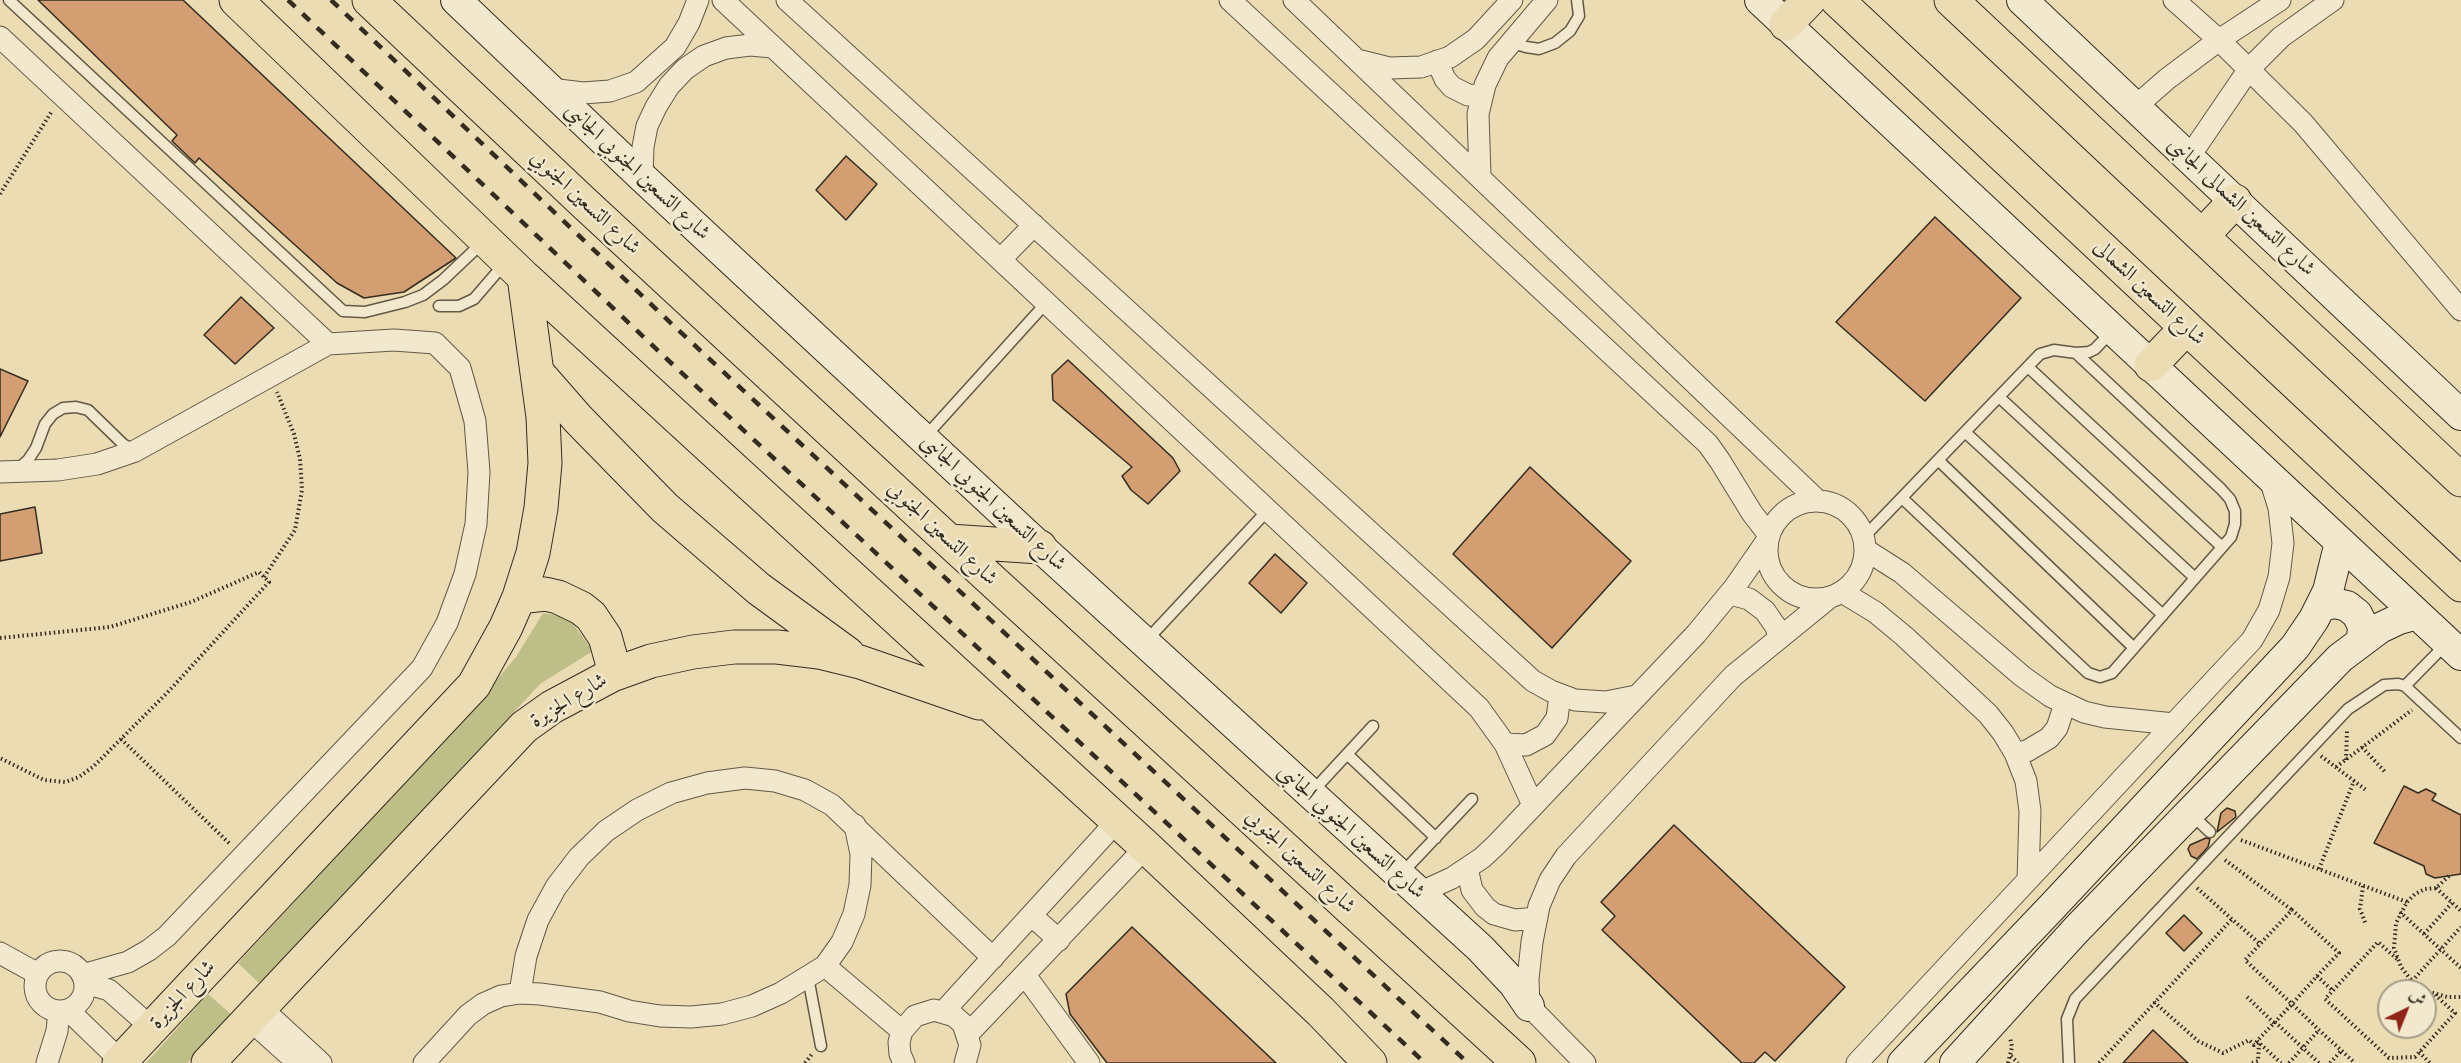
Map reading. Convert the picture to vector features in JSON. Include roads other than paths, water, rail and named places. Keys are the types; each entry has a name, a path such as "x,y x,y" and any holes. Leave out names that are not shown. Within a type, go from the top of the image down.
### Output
{"main road":[{"path":"236,0 506,259 1146,847 1321,1012 1370,1063"},
{"name":"شارع التسعين الجنوبي","path":"369,0 949,541 1519,1063"},
{"path":"1786,24 1809,0"},
{"name":"شارع التسعين الشمالى","path":"1838,0 2461,585"},
{"path":"1951,0 2461,480"},
{"path":"2202,236 2235,201"},
{"name":"شارع الجزيرة","path":"120,1062 474,685 496,647 519,597 533,553 542,508 545,463 544,428 537,372 506,259"},
{"path":"2151,365 2186,328"},
{"path":"537,372 620,464 673,514 759,589 860,662"},
{"path":"949,541 1040,547"},
{"path":"519,597 545,594 558,597 581,608 591,616 599,626 610,650 612,675"},
{"name":"شارع الجزيرة","path":"208,1063 524,727 552,707 612,675 651,661 693,652 735,647 777,647 819,652 860,662 990,706"}],"street":[{"name":"شارع التسعين الجنوبي الجانبى","path":"456,0 642,177 1143,643 1480,948 1514,984 1529,1006"},
{"path":"550,89 610,91 636,82 675,47 689,23 698,0"},
{"path":"723,0 1479,708 1505,744 1533,805"},
{"path":"788,0 1525,675 1560,695 1590,702 1621,700 1636,696"},
{"path":"1230,0 1708,444 1769,537 1769,564 1782,586 1805,598 1818,599 1836,595 1875,612 1988,714 2015,753 2026,782 2030,811 2028,880"},
{"path":"1294,0 1818,501"},
{"path":"1358,60 1389,68 1421,67 1450,57 1476,39 1512,0"},
{"path":"1480,176 1478,114 1485,85 1498,58 1547,0"},
{"path":"1760,0 2454,649"},
{"name":"شارع التسعين الشمالى الجانبى","path":"2022,0 2461,415"},
{"path":"2174,0 2249,69 2344,170 2403,244 2461,310"},
{"path":"2135,107 2167,79 2219,40 2280,0"},
{"path":"2189,157 2249,69 2281,37 2333,0"},
{"path":"0,37 328,344"},
{"path":"642,177 643,147 647,126 664,93 685,69 705,56 726,48 750,45 773,47"},
{"path":"1437,61 1445,79 1452,87 1468,95 1482,96"},
{"path":"1001,259 1034,225"},
{"path":"9,471 58,470 98,464 135,451 271,378 328,344 394,340 435,342 460,368 475,421 479,472 476,524 465,574 447,622 422,668 167,936 149,950 83,979"},
{"path":"1857,1063 2252,640 2269,610 2279,577 2283,543 2279,508 2269,475"},
{"path":"1409,884 1436,886 1467,868 1496,845 1696,634 1730,594 1769,537 1775,523 1793,506 1818,501 1830,502 1842,507 1860,526 1865,544 1859,575 1732,676 1566,856 1550,880 1539,906 1528,979 1529,1006 1585,1063"},
{"path":"1903,1063 2052,908 2295,647 2322,606 2334,575 2340,542"},
{"path":"1865,544 2036,687 2065,704 2105,717 2174,724"},
{"path":"1730,594 1749,599 1765,611 1779,637"},
{"path":"2322,606 2334,603 2347,606 2357,614 2363,626 2362,639"},
{"path":"1955,1063 2076,930 2214,836 2340,657 2362,639 2399,619 2417,614"},
{"path":"1505,744 1526,744 1545,735 1557,717 1560,695"},
{"path":"2015,753 2033,748 2049,738 2057,728 2065,704"},
{"path":"520,993 526,956 538,920 556,887 579,857 599,837 637,810 671,793 707,783 745,778 775,781 805,790 832,805 993,958"},
{"path":"944,1011 1117,821"},
{"path":"424,1063 468,1015 483,1004 501,996 520,993 600,1002 629,1011 660,1016 691,1017 722,1014 752,1006 781,993 816,972 842,942 854,914 860,885 861,854 855,825"},
{"path":"968,1034 1146,847"},
{"path":"1467,868 1472,890 1485,908 1494,914 1515,920 1537,918"},
{"path":"1032,916 1059,940"},
{"path":"0,953 38,974"},
{"path":"83,979 83,994 77,1004 63,1010 49,1008 41,1002 36,993 35,983 38,974 51,963 60,961 69,963 83,979 109,990 152,1028"},
{"path":"816,972 902,1031"},
{"path":"1025,975 1089,1063"},
{"path":"63,1010 120,1062"},
{"path":"47,1063 63,1010"},
{"path":"904,1063 900,1054 899,1042 902,1031 907,1022 924,1011 944,1011 963,1024 970,1045 965,1063"},
{"path":"255,1013 285,1041 321,1063"},
{"path":"285,1041 298,1063"}],"lane":[{"path":"9,0 343,310 365,312 405,302 423,295 443,279 506,259"},
{"path":"1510,42 1526,48 1539,49 1555,43 1570,31 1579,16 1577,0"},
{"path":"439,306 459,306 474,299 506,259"},
{"path":"923,439 1047,302"},
{"path":"1865,544 1902,498 2040,354 2054,350 2076,353 2095,349 2113,330"},
{"path":"1902,498 2088,673 2100,677 2112,673 2231,537 2235,524 2235,511 2230,499 2076,353"},
{"path":"2028,367 2222,547"},
{"path":"1999,397 2195,578"},
{"path":"9,471 28,460 36,448 45,424 52,414 63,408 76,407 88,410 123,444 135,451"},
{"path":"1965,432 2163,615"},
{"path":"1938,460 2134,648"},
{"path":"1143,643 1268,510"},
{"path":"2405,686 2454,649"},
{"path":"2069,1063 2067,1019 2075,999 2187,880 2214,836 2311,748 2348,710 2384,685 2398,684 2405,686 2461,738"},
{"path":"1310,795 1373,726"},
{"path":"1347,754 1436,838"},
{"path":"1409,884 1436,838 1472,799"},
{"path":"816,972 821,1046"}],"railway":[{"path":"288,0 669,361 1425,1063"},
{"path":"331,0 675,327 1468,1063"}]}
